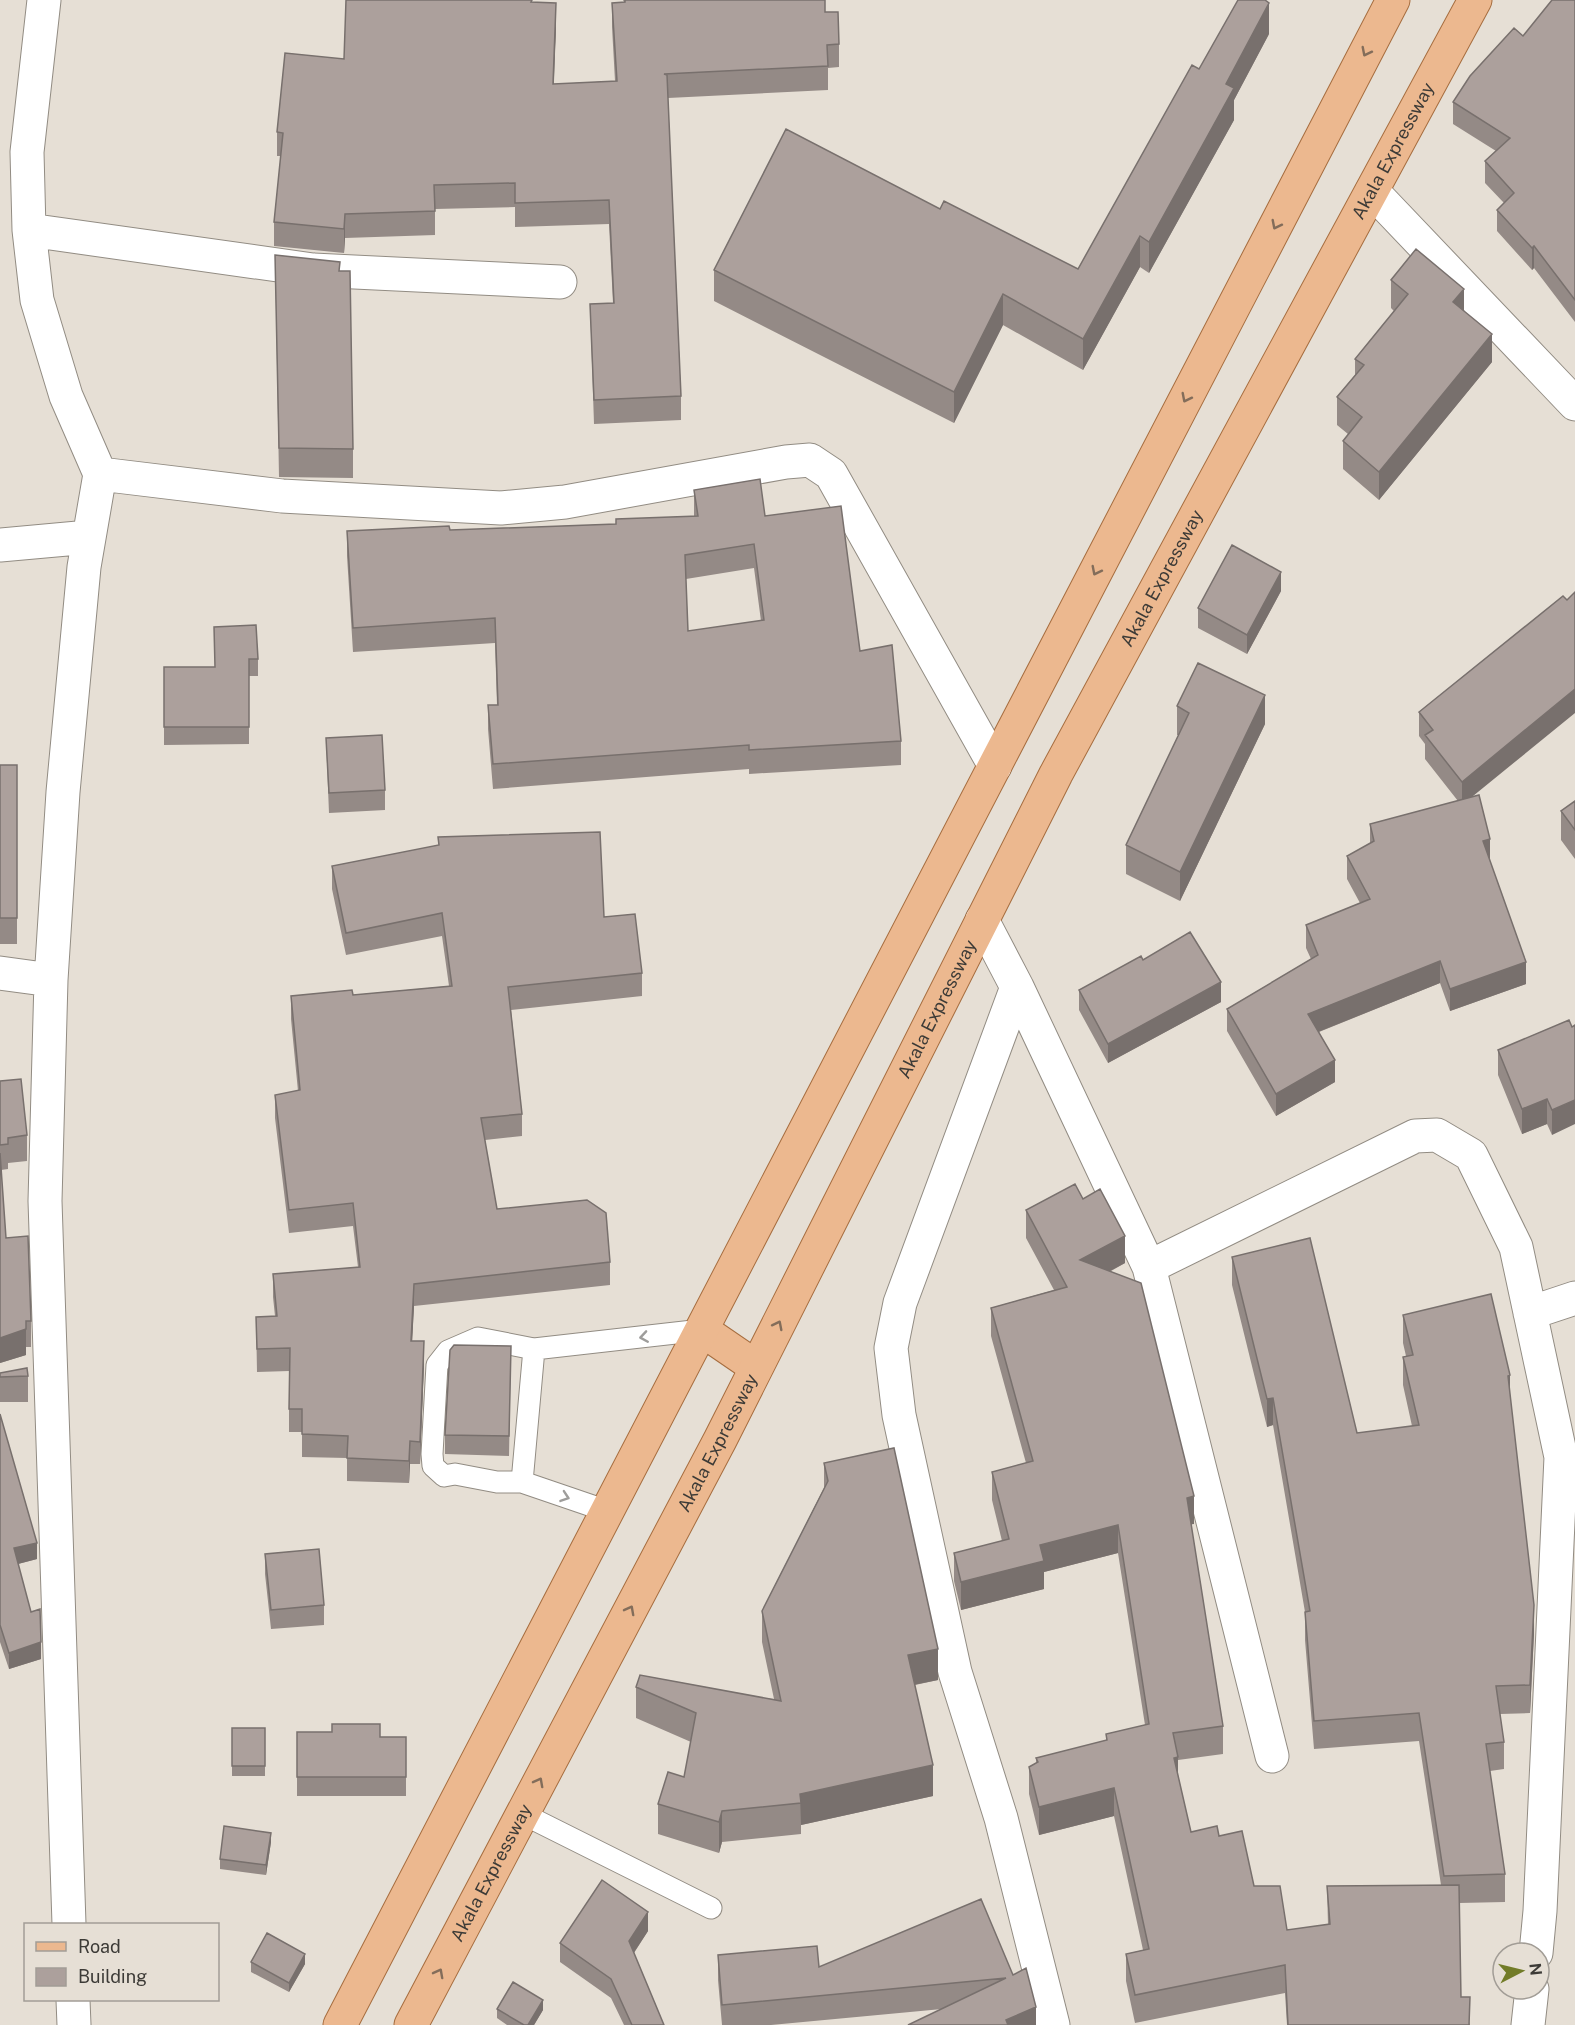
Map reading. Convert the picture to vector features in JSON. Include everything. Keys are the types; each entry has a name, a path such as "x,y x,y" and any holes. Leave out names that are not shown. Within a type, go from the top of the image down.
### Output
{"main road":[{"path":"340,2025 1393,0"},
{"name":"Akala Expressway","path":"411,2025 756,1367 1056,774 1476,0"},
{"path":"702,1330 756,1367"}],"street":[{"path":"44,0 27,152 28,230 37,300 66,396 100,474 89,537 63,792 51,980 45,1201 35,1372 69,1923"},
{"path":"1372,191 1575,404"},
{"path":"28,230 314,270 560,282"},
{"path":"100,474 282,496 501,508 565,502 786,462 810,460 831,474 995,766"},
{"path":"0,545 89,537"},
{"path":"982,920 1017,987 1149,1267 1272,1756"},
{"path":"0,973 51,980"},
{"path":"1017,987 900,1303 891,1348 899,1415 955,1672 1001,1818 1053,2025"},
{"path":"1149,1267 1414,1136 1437,1135 1471,1155 1516,1247 1561,1457 1562,1699 1537,1941"},
{"path":"1530,1313 1575,1298"},
{"path":"72,2001 74,2025"},
{"path":"1528,2025 1531,2001"}],"lane":[{"path":"607,1511 522,1482 497,1482 455,1474 444,1476 434,1466 437,1365 448,1351 477,1338 534,1349 702,1330"},
{"path":"522,1482 534,1349"},
{"path":"523,1814 711,1908"}],"building":[{"path":"346,0 532,0 531,2 556,3 553,84 617,81 612,3 625,2 625,0 825,0 825,12 838,12 839,44 827,45 828,66 664,74 667,75 681,396 594,400 590,304 614,303 609,200 515,203 515,183 434,185 435,211 345,214 344,229 274,222 283,133 277,132 285,53 344,59"},
{"path":"1238,0 1265,0 1269,3 1226,84 1234,88 1149,242 1140,236 1083,339 1003,294 954,392 714,270 786,129 940,209 944,201 1078,269 1192,65 1199,69"},
{"path":"1552,0 1575,0 1575,300 1534,246 1532,248 1497,210 1514,193 1485,161 1510,138 1453,102 1470,76 1514,28 1523,36"},
{"path":"1416,249 1464,289 1453,302 1492,334 1379,472 1343,441 1362,417 1337,397 1364,365 1355,359 1408,294 1391,280"},
{"path":"275,255 340,262 339,271 350,271 353,449 279,448"},
{"path":"760,479 765,516 841,506 860,651 892,645 901,741 749,750 749,745 493,764 488,705 498,705 495,618 353,628 347,531 449,526 450,530 616,524 616,519 698,516 694,490","holes":["754,544 764,620 688,631 685,555"]},
{"path":"1232,545 1281,572 1247,635 1198,608"},
{"path":"1575,592 1575,689 1462,782 1425,735 1433,730 1419,712 1563,596 1567,600"},
{"path":"256,625 258,659 249,659 249,727 164,727 164,667 215,667 214,627"},
{"path":"1198,663 1265,695 1180,872 1126,845 1189,713 1177,706"},
{"path":"382,735 385,790 329,793 326,738"},
{"path":"0,765 17,765 17,918 0,918"},
{"path":"1479,795 1490,839 1483,841 1526,962 1450,989 1440,961 1308,1014 1335,1060 1276,1094 1227,1009 1318,955 1306,925 1370,899 1347,856 1374,841 1370,824"},
{"path":"1575,801 1575,830 1561,811"},
{"path":"600,832 604,917 635,914 642,973 508,987 522,1114 481,1118 497,1209 587,1200 606,1213 610,1262 414,1284 411,1341 424,1341 420,1442 410,1441 409,1461 347,1458 348,1436 302,1434 302,1409 289,1409 290,1348 257,1349 256,1317 277,1316 273,1274 360,1267 353,1203 289,1210 275,1095 300,1090 291,996 352,990 353,995 452,986 442,913 346,933 332,866 439,845 438,837"},
{"path":"1190,932 1221,982 1108,1044 1079,990 1141,956 1143,960"},
{"path":"1569,1020 1572,1027 1575,1025 1575,1100 1552,1110 1547,1099 1522,1109 1498,1050"},
{"path":"21,1079 27,1135 8,1138 8,1144 0,1145 0,1081"},
{"path":"0,1153 6,1238 28,1236 31,1321 26,1321 26,1329 0,1338"},
{"path":"1075,1184 1083,1199 1100,1189 1125,1236 1080,1260 1141,1283 1194,1496 1187,1498 1223,1726 1173,1733 1178,1757 1174,1758 1191,1832 1217,1826 1219,1836 1242,1831 1254,1886 1280,1886 1287,1930 1330,1924 1327,1886 1459,1885 1461,1997 1470,1997 1469,2025 1288,2025 1285,1965 1135,1995 1126,1954 1149,1949 1114,1788 1039,1807 1029,1767 1038,1762 1036,1758 1107,1740 1106,1734 1149,1724 1118,1525 1040,1545 1044,1561 961,1582 954,1553 1009,1539 992,1472 1033,1461 991,1308 1067,1287 1026,1210"},
{"path":"1310,1238 1357,1433 1419,1425 1403,1357 1413,1355 1403,1315 1491,1294 1510,1375 1508,1376 1534,1605 1530,1685 1496,1686 1504,1742 1486,1744 1505,1874 1444,1876 1419,1713 1314,1721 1305,1612 1310,1611 1273,1398 1267,1399 1232,1257"},
{"path":"454,1345 511,1346 509,1436 445,1435 450,1350"},
{"path":"27,1368 28,1376 0,1377 0,1373"},
{"path":"0,1414 37,1543 14,1548 31,1612 40,1609 41,1642 9,1653 0,1625"},
{"path":"894,1448 938,1649 908,1655 933,1765 800,1794 801,1803 722,1811 719,1822 658,1804 668,1772 684,1777 696,1713 636,1687 640,1675 781,1701 762,1611 828,1481 824,1463"},
{"path":"319,1549 324,1605 271,1610 265,1554"},
{"path":"332,1724 380,1724 380,1737 406,1737 406,1777 297,1777 297,1732 332,1732"},
{"path":"232,1728 265,1728 265,1766 232,1766"},
{"path":"224,1826 271,1833 266,1865 220,1859"},
{"path":"602,1880 648,1912 629,1941 664,2025 632,2025 611,1979 560,1943"},
{"path":"981,1899 1013,1975 1026,1968 1036,2007 1006,2020 1008,2025 908,2025 1006,1978 722,2005 718,1955 817,1946 819,1967"},
{"path":"267,1933 305,1954 289,1983 251,1962"},
{"path":"513,1982 543,2000 528,2025 524,2025 497,2009"}]}
